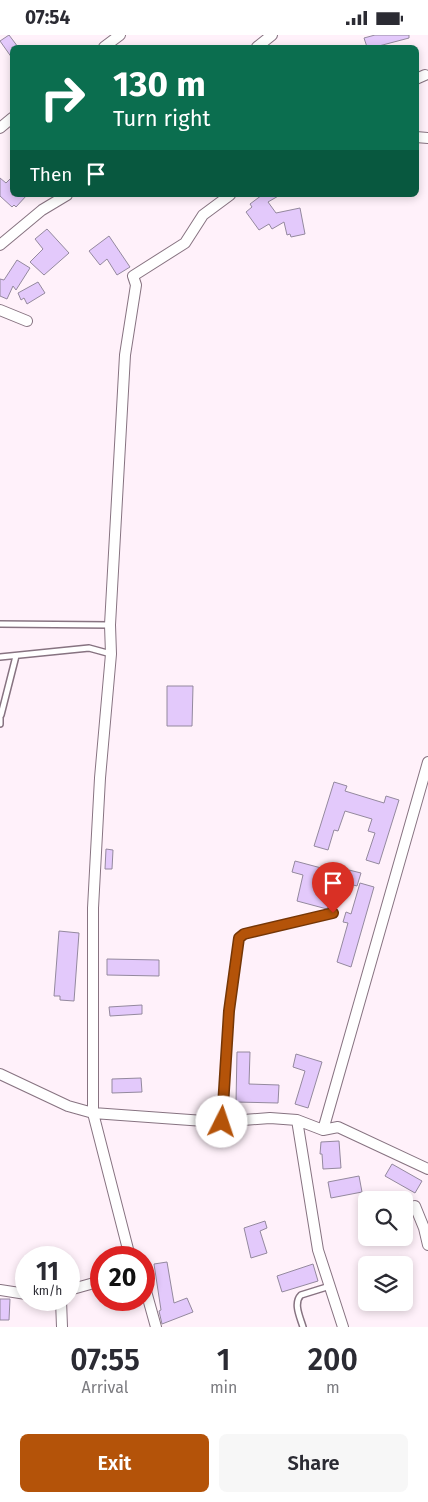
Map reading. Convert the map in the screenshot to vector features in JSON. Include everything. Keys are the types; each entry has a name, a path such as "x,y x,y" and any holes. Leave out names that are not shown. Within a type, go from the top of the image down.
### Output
{"street":[{"path":"107,45 120,35"},
{"path":"260,45 272,35"},
{"path":"0,128 10,120"},
{"path":"0,245 42,210 64,197"},
{"path":"127,1246 93,1113 93,908 100,778 112,655 110,625 126,355 136,285 133,276 185,243 203,215 227,197"},
{"path":"0,310 27,321"},
{"path":"323,1130 428,762"},
{"path":"0,1075 68,1106 93,1113 174,1121 222,1122 270,1118 297,1121 323,1130 338,1127 428,1169"},
{"path":"297,1121 318,1250 343,1327"},
{"path":"415,1205 428,1245"},
{"path":"0,1290 15,1292"},
{"path":"61,1311 62,1327"},
{"path":"152,1311 156,1327"}],"lane":[{"path":"0,624 110,625"},
{"path":"0,657 89,648 112,655"},
{"path":"0,724 0,714 16,656"},
{"path":"222,1122 229,1011 239,938 244,934 333,913"},
{"path":"303,1327 296,1305 298,1298 301,1295 330,1286"}],"building":[{"path":"9,35 16,45 10,45 10,55 0,41"},
{"path":"375,35 409,35 409,38 383,45 366,45 364,38"},
{"path":"0,178 6,183 10,179 10,197 25,197 16,207 14,205 12,207 0,196"},
{"path":"259,197 277,197 268,202 276,213 300,208 305,234 291,237 290,234 287,235 284,222 272,229 269,224 259,230 246,212 252,207 250,204"},
{"path":"47,229 69,253 44,275 30,262 43,249 35,239"},
{"path":"109,236 130,267 117,275 107,259 100,265 89,251"},
{"path":"17,260 30,268 16,290 13,286 7,299 0,296 0,279 4,280"},
{"path":"38,282 45,293 27,304 24,298 21,300 18,293"},
{"path":"167,686 193,686 192,726 167,726"},
{"path":"334,782 347,786 345,791 384,803 386,796 399,800 379,864 366,860 375,833 368,831 372,819 345,811 338,831 334,830 328,850 314,846"},
{"path":"106,849 113,850 112,869 105,869"},
{"path":"295,861 325,869 325,872 337,876 327,909 297,901 303,875 292,872"},
{"path":"349,870 361,873 357,886 346,883"},
{"path":"360,883 374,887 351,967 337,962 348,923 343,922 346,912 351,914"},
{"path":"59,931 79,933 74,1001 60,1000 60,996 54,996"},
{"path":"107,959 159,960 159,976 107,975"},
{"path":"142,1005 142,1014 110,1016 109,1007"},
{"path":"237,1052 250,1052 249,1084 279,1085 278,1103 236,1102"},
{"path":"296,1054 322,1062 308,1108 295,1104 305,1071 293,1067"},
{"path":"141,1078 142,1092 112,1093 112,1079"},
{"path":"339,1141 341,1168 323,1169 322,1154 320,1154 321,1142"},
{"path":"392,1164 422,1181 415,1193 385,1176"},
{"path":"359,1176 362,1191 331,1198 328,1182"},
{"path":"265,1221 267,1228 260,1231 267,1253 251,1258 244,1228"},
{"path":"167,1262 174,1303 187,1298 193,1312 162,1324 155,1264"},
{"path":"313,1264 318,1281 282,1292 277,1276"},
{"path":"0,1299 10,1299 9,1320 0,1320"}],"route":[{"path":"222,1122 229,1011 239,938 244,934 333,913"}]}
